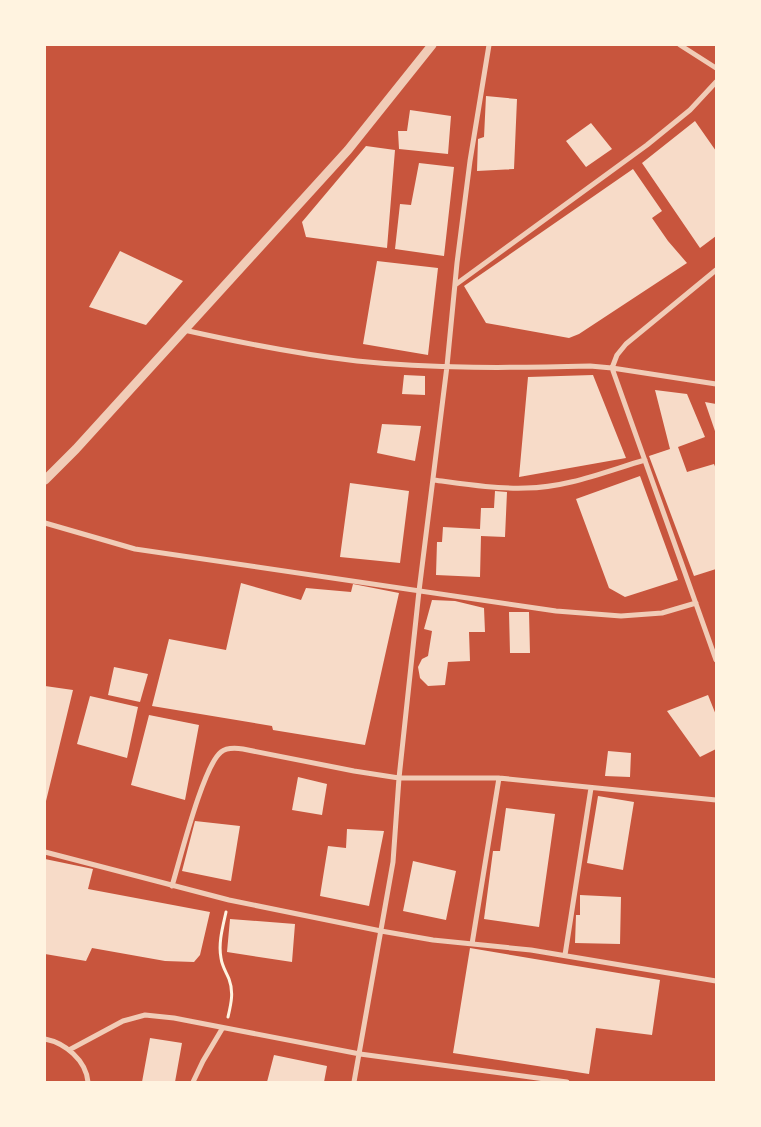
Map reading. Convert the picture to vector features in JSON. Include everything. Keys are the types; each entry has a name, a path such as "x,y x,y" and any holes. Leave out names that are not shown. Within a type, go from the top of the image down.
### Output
{"street":[{"path":"45,480 76,449 348,150 432,45"},
{"path":"354,1082 393,862 418,591 434,480 470,161 489,45"},
{"path":"680,45 716,68"},
{"path":"455,286 647,145 690,110 716,82"},
{"path":"716,270 626,344 617,355 612,368 716,660"},
{"path":"184,330 262,347 357,361 447,366 590,366 716,384"},
{"path":"434,480 483,486 527,488 564,483 645,460"},
{"path":"45,523 135,549 556,611 621,616 662,613 696,602"},
{"path":"172,886 204,780 216,757 226,749 243,749 354,772 400,778 500,778 716,800"},
{"path":"472,944 500,778"},
{"path":"565,955 591,788"},
{"path":"45,852 229,900 382,931 433,940 565,955 716,981"},
{"path":"69,1050 123,1021 145,1015 174,1018 222,1029 360,1054 544,1081 566,1082"},
{"path":"193,1082 222,1029"},
{"path":"45,1039 54,1041 69,1050 85,1069 88,1082"}],"path":[{"path":"222,1029 227,1020 232,1002 231,984 220,956 222,927 229,900"}],"building":[{"path":"486,96 517,99 514,169 477,171 478,139 484,137"},
{"path":"410,110 451,116 448,154 399,149 398,131 407,131"},
{"path":"695,121 716,151 716,236 700,248 642,163"},
{"path":"591,123 612,149 586,167 566,141"},
{"path":"366,146 395,150 387,248 306,237 302,222"},
{"path":"419,163 454,167 444,256 395,249 400,204 411,205"},
{"path":"633,169 662,211 652,218 687,263 579,334 569,338 486,323 464,286"},
{"path":"120,251 183,281 146,325 89,307"},
{"path":"377,261 438,268 428,355 363,344"},
{"path":"404,375 425,376 425,395 402,394"},
{"path":"593,375 626,458 519,477 528,377"},
{"path":"655,390 687,394 705,437 678,447 687,472 714,464 716,469 716,569 694,576 649,456 670,449"},
{"path":"705,402 716,404 716,434"},
{"path":"382,424 421,426 415,461 377,453"},
{"path":"640,476 678,580 625,597 609,588 576,499"},
{"path":"350,483 409,491 400,563 340,557"},
{"path":"495,491 507,492 505,537 481,536 480,577 436,575 437,542 442,542 443,527 480,529 481,508 494,508"},
{"path":"241,583 301,600 306,588 351,592 353,584 399,593 365,745 273,730 272,726 152,706 169,639 226,650"},
{"path":"432,600 455,601 484,608 485,632 469,632 470,661 448,662 445,685 428,686 420,678 418,667 422,659 428,656 432,631 424,629"},
{"path":"509,612 529,612 530,653 510,653"},
{"path":"114,667 148,674 140,702 108,695"},
{"path":"45,686 73,690 46,801 45,801"},
{"path":"708,695 716,715 716,749 700,757 667,711"},
{"path":"90,696 138,707 127,758 77,744"},
{"path":"149,715 199,725 185,800 131,785"},
{"path":"608,751 631,753 630,777 605,776"},
{"path":"298,777 327,784 322,815 292,810"},
{"path":"598,796 634,802 623,870 587,863"},
{"path":"506,808 555,814 539,927 484,919 493,851 500,851"},
{"path":"195,821 240,826 231,881 182,871"},
{"path":"347,829 384,831 369,906 320,896 328,846 346,848"},
{"path":"45,859 93,869 88,889 210,912 200,955 194,962 165,961 92,948 86,961 45,954"},
{"path":"413,861 456,871 446,920 403,911"},
{"path":"580,895 621,897 620,944 575,943 576,915 580,915"},
{"path":"230,919 295,924 292,962 227,952"},
{"path":"470,948 660,980 652,1035 596,1028 589,1074 453,1053"},
{"path":"150,1038 182,1043 175,1082 142,1082"},
{"path":"274,1055 327,1066 324,1082 267,1082"}]}
